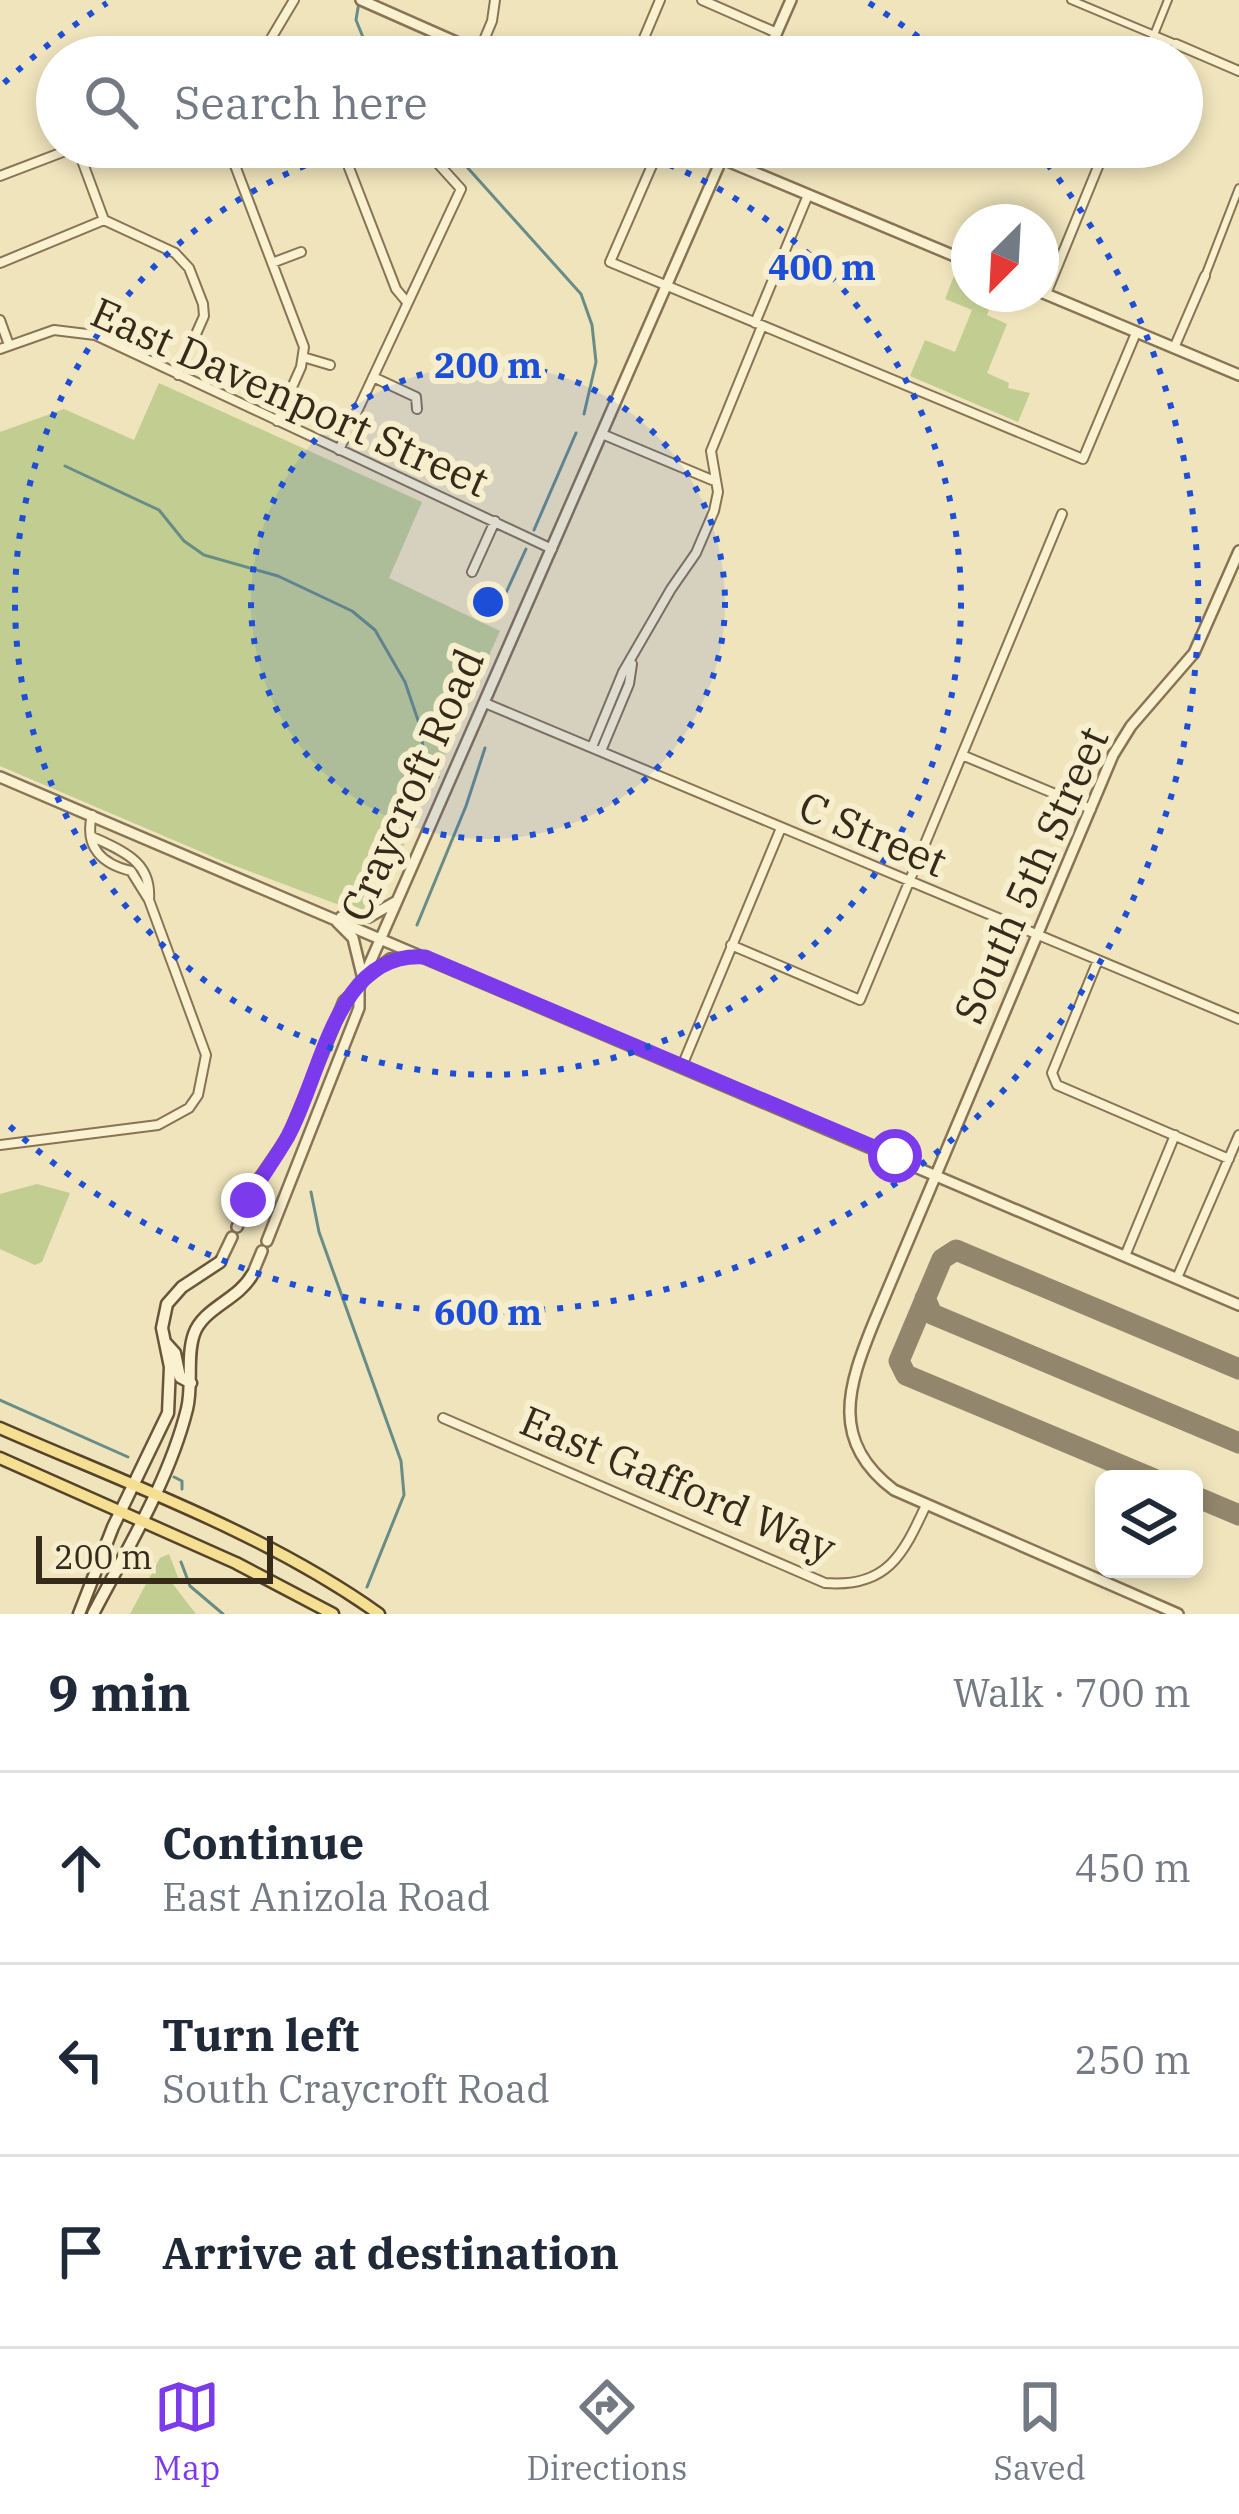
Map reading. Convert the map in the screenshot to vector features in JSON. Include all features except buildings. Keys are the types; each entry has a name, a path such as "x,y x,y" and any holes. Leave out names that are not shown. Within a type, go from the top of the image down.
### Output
{"main road":[{"path":"79,1614 168,1413 170,1367 163,1339 164,1314 171,1298 220,1262"},
{"path":"93,1614 177,1442 198,1326 239,1293 252,1275"},
{"path":"163,1339 175,1354 180,1377 190,1383"},
{"path":"0,1428 303,1565 379,1614"},
{"path":"0,1458 236,1563 333,1614"}],"street":[{"path":"273,36 294,0"},
{"path":"362,0 443,36"},
{"path":"488,36 495,0"},
{"path":"645,36 661,0"},
{"path":"702,0 777,33"},
{"path":"776,36 791,0"},
{"path":"1071,0 1154,35 1168,0"},
{"path":"1203,56 1239,71"},
{"path":"0,176 36,162"},
{"path":"84,168 104,220 175,253 189,268 204,316 178,375"},
{"path":"235,168 304,347 277,421"},
{"path":"349,168 396,289 406,301"},
{"path":"339,450 461,189 442,168"},
{"path":"651,168 610,262 1083,460 1136,332"},
{"name":"Craycroft Road","path":"360,984 717,168"},
{"path":"743,168 951,255"},
{"path":"1059,258 1097,168"},
{"path":"1174,349 1239,188"},
{"path":"596,749 623,672 696,554 716,505 711,451 808,195"},
{"path":"0,263 104,220"},
{"path":"272,263 302,252"},
{"path":"1059,299 1239,375"},
{"path":"0,320 5,347"},
{"name":"East Davenport Street","path":"5,347 46,332 79,331 552,549"},
{"path":"303,357 330,365"},
{"path":"373,376 416,397 417,409"},
{"path":"602,434 713,481"},
{"path":"730,945 860,1000 1062,514"},
{"path":"472,572 495,520"},
{"name":"South 5th Street","path":"926,1505 894,1490 861,1456 850,1419 854,1371 1113,755 1131,726 1194,652 1239,551"},
{"name":"C Street","path":"485,703 1239,1019"},
{"path":"962,755 1091,809"},
{"path":"0,777 1239,1305"},
{"path":"0,1144 158,1125 188,1108 198,1095 206,1055 149,900 131,871 103,860 90,842 92,815"},
{"path":"682,1066 781,828"},
{"path":"91,836 139,862 150,885 149,900"},
{"path":"333,917 369,917 397,901"},
{"path":"252,1275 359,1008 353,938 333,917"},
{"path":"220,1262 260,1179 288,1137 344,1000 401,955 425,957"},
{"path":"1098,960 1052,1073 1057,1085 1228,1159"},
{"path":"1177,1279 1239,1135"},
{"path":"1125,1256 1175,1136"},
{"name":"East Gafford Way","path":"443,1418 825,1583 857,1583 888,1568 904,1549 926,1505"},
{"path":"926,1505 1178,1614"}],"green space":[{"path":"971,312 988,312 1007,324 987,373 1009,383 1008,388 1030,393 1018,422 910,376 925,340 955,352"},
{"path":"159,383 422,502 389,578 500,631 370,911 350,909 225,862 0,766 0,432 64,409 134,440"},
{"path":"37,1184 70,1193 42,1262 35,1265 0,1249 0,1194"},
{"path":"169,1554 179,1580 172,1583 196,1614 130,1614 160,1558"}],"waterway":[{"path":"359,2 356,20 362,36"},
{"path":"468,168 581,294 592,325 596,362 584,414"},
{"path":"534,530 576,433"},
{"path":"65,466 159,510 184,541 204,555 278,576 352,611 375,630 405,682 423,748 438,777"},
{"path":"494,619 526,549"},
{"path":"417,925 485,748"},
{"path":"311,1192 319,1232 401,1461 404,1495 367,1587"},
{"path":"0,1400 128,1457"},
{"path":"174,1477 182,1481 182,1489"},
{"path":"181,1562 190,1586 223,1614"}],"taxiway":[{"path":"1133,1470 906,1375 899,1361 942,1259 956,1250 1239,1369"},
{"path":"925,1298 932,1314 1239,1443"},
{"path":"1203,1500 1239,1515"}],"route":[{"path":"248,1200 288,1137 344,1000 389,959 401,955 425,957 895,1156"}]}
